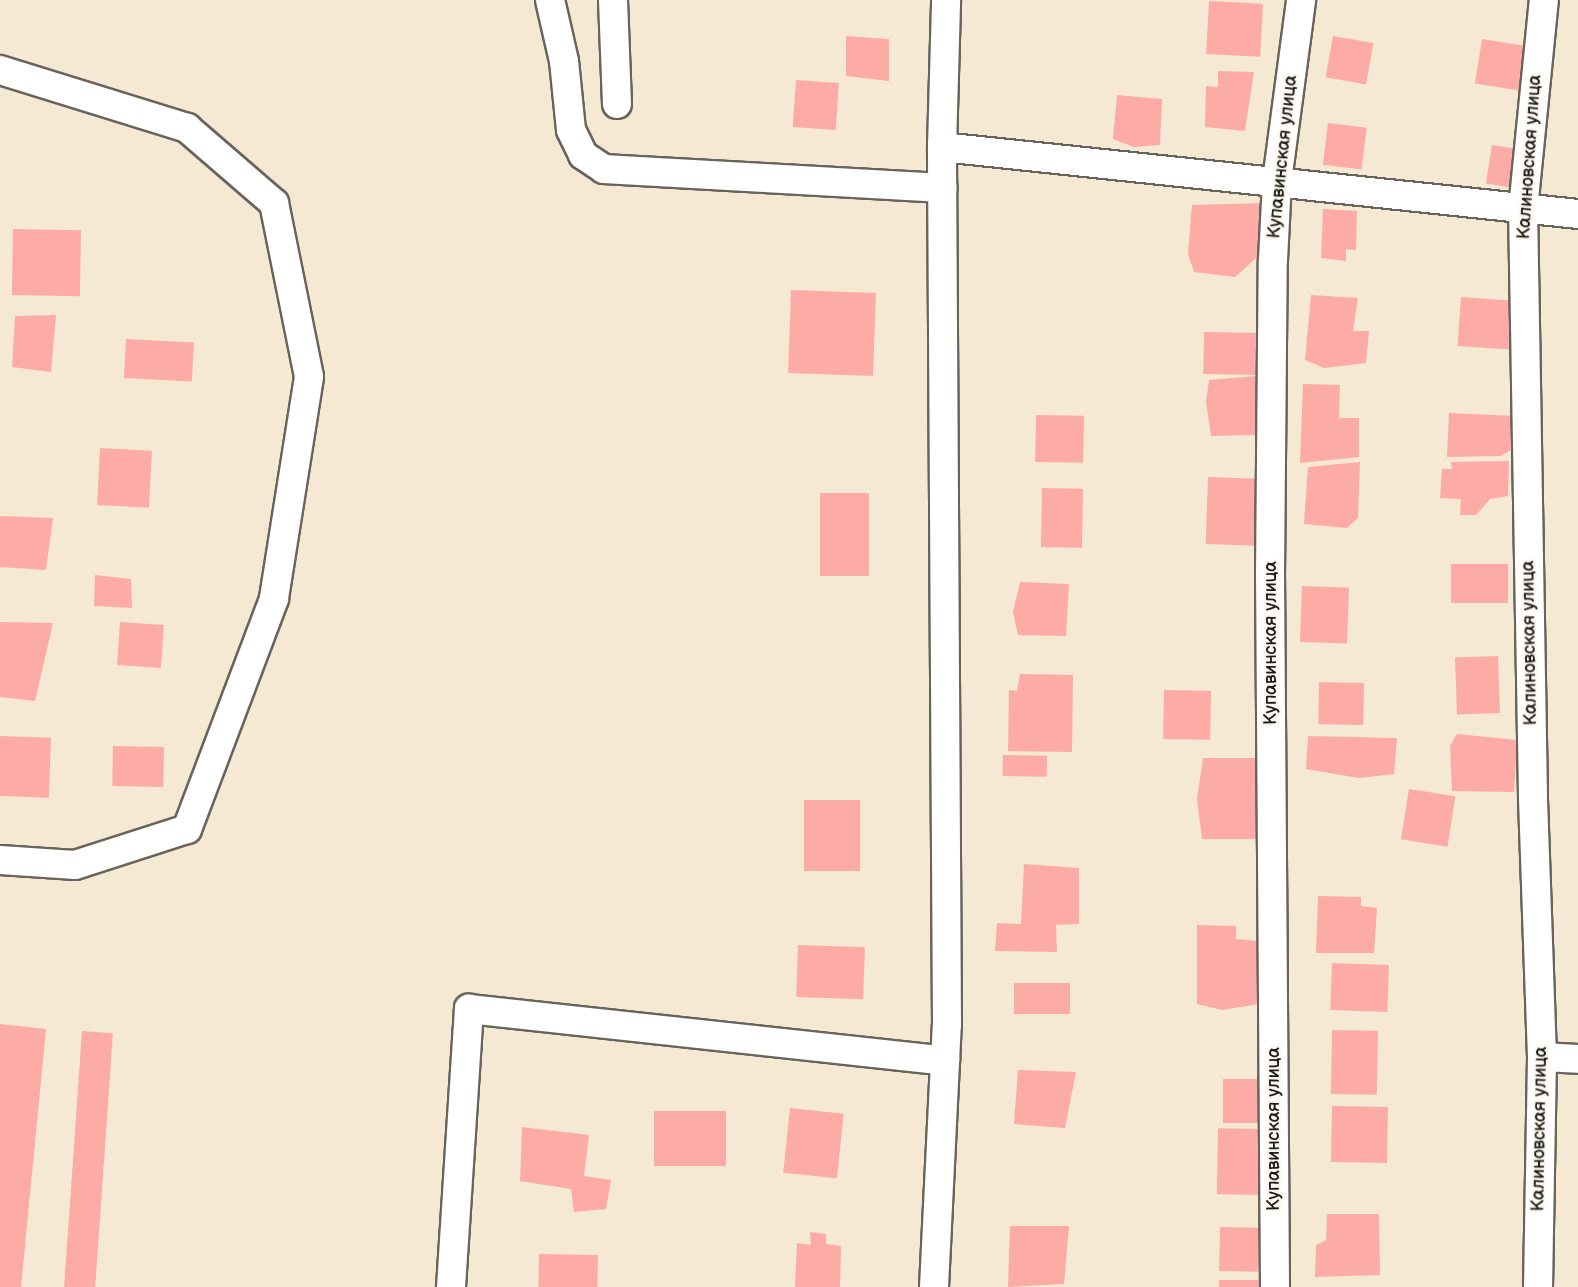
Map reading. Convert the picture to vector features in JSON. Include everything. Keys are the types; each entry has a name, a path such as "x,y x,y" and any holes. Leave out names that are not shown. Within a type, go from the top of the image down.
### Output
{"street":[{"path":"549,0 564,61 571,130 582,155 604,169 942,188"},
{"path":"613,0 617,104"},
{"path":"934,1287 945,1061 942,147 945,0"},
{"name":"Купавинская улица","path":"1275,1287 1270,575 1277,181 1301,0"},
{"name":"Калиновская улица","path":"1538,1287 1542,1057 1533,797 1523,209 1544,0"},
{"path":"0,70 187,128 274,203 309,376 274,599 187,829 75,864 0,860"},
{"path":"942,147 1578,214"},
{"path":"451,1287 469,1009 945,1061"},
{"path":"1542,1057 1578,1059"}],"building":[{"path":"1209,1 1263,4 1260,57 1206,54"},
{"path":"846,36 889,39 889,81 846,76"},
{"path":"1333,36 1373,43 1366,84 1326,77"},
{"path":"1482,39 1525,46 1518,90 1475,83"},
{"path":"1218,71 1254,72 1245,131 1205,127 1206,86 1218,87"},
{"path":"796,80 839,83 836,130 793,127"},
{"path":"1117,95 1162,99 1160,145 1134,147 1113,139"},
{"path":"1328,123 1367,128 1362,169 1323,165"},
{"path":"1492,145 1529,151 1522,189 1486,184"},
{"path":"1265,203 1263,252 1235,277 1194,272 1188,254 1192,205"},
{"path":"1323,209 1357,211 1356,250 1346,249 1346,261 1321,258"},
{"path":"13,229 81,230 80,296 12,295"},
{"path":"791,290 876,293 873,376 788,373"},
{"path":"1311,295 1358,298 1353,331 1369,331 1366,363 1324,368 1305,360"},
{"path":"1461,297 1517,301 1513,350 1458,346"},
{"path":"56,315 51,372 12,367 15,316"},
{"path":"1204,332 1260,333 1259,375 1203,374"},
{"path":"126,339 194,343 192,382 124,378"},
{"path":"1256,376 1256,435 1211,436 1206,402 1209,380"},
{"path":"1303,384 1340,385 1339,418 1359,418 1359,457 1300,463"},
{"path":"1449,413 1515,416 1516,447 1501,456 1447,457"},
{"path":"1036,415 1084,416 1083,463 1035,462"},
{"path":"100,448 152,451 149,508 97,505"},
{"path":"1509,461 1508,496 1490,499 1476,515 1460,515 1461,499 1440,498 1442,469 1452,469 1451,462"},
{"path":"1360,462 1358,518 1347,528 1304,524 1308,467"},
{"path":"1208,477 1258,479 1256,546 1206,544"},
{"path":"1042,488 1083,489 1082,548 1041,547"},
{"path":"820,493 869,493 869,576 820,576"},
{"path":"0,516 53,518 46,570 0,567"},
{"path":"1451,564 1508,564 1508,603 1451,603"},
{"path":"95,575 131,579 132,608 94,606"},
{"path":"1020,582 1069,584 1066,636 1018,635 1013,612"},
{"path":"1302,586 1349,588 1347,644 1300,642"},
{"path":"0,622 53,623 35,701 0,697"},
{"path":"120,622 164,625 161,668 117,665"},
{"path":"1498,656 1500,713 1457,714 1455,658"},
{"path":"1020,674 1073,675 1072,752 1008,751 1009,690 1017,691"},
{"path":"1319,682 1364,683 1363,725 1318,724"},
{"path":"1164,690 1211,691 1210,740 1163,739"},
{"path":"1457,734 1517,740 1514,792 1452,791 1450,746"},
{"path":"0,736 51,738 49,798 0,796"},
{"path":"1308,736 1397,738 1394,774 1359,778 1306,769"},
{"path":"113,746 164,747 163,787 112,786"},
{"path":"1003,755 1047,756 1047,777 1003,776"},
{"path":"1203,758 1266,758 1263,839 1202,839 1197,799"},
{"path":"1409,789 1455,796 1447,847 1401,839"},
{"path":"804,800 860,800 860,871 804,871"},
{"path":"1024,864 1079,868 1079,924 1056,925 1057,952 995,951 997,923 1021,924"},
{"path":"1318,896 1361,897 1361,906 1377,908 1374,953 1316,953"},
{"path":"1197,925 1236,926 1236,939 1257,941 1259,1004 1222,1010 1197,1004"},
{"path":"798,945 865,947 863,999 796,997"},
{"path":"1332,963 1389,965 1387,1012 1330,1010"},
{"path":"1014,983 1070,983 1070,1014 1014,1014"},
{"path":"0,1024 46,1029 21,1287 0,1287"},
{"path":"1332,1030 1378,1031 1377,1095 1331,1094"},
{"path":"82,1031 113,1033 95,1287 64,1287"},
{"path":"1018,1070 1076,1072 1065,1128 1014,1124"},
{"path":"1223,1079 1264,1079 1264,1123 1223,1123"},
{"path":"1332,1106 1388,1107 1387,1163 1331,1162"},
{"path":"790,1108 844,1114 837,1178 783,1173"},
{"path":"654,1111 726,1111 726,1166 654,1166"},
{"path":"522,1127 589,1135 584,1176 611,1180 606,1209 574,1212 571,1189 520,1181"},
{"path":"1218,1128 1263,1129 1262,1195 1217,1194"},
{"path":"1327,1214 1379,1214 1380,1275 1315,1277 1316,1245 1326,1240"},
{"path":"1010,1226 1069,1226 1064,1284 1008,1287"},
{"path":"1220,1227 1259,1228 1258,1272 1219,1271"},
{"path":"810,1232 826,1234 826,1244 841,1246 840,1287 795,1287 797,1243 811,1245"},
{"path":"539,1254 598,1255 597,1287 538,1287"},
{"path":"1219,1280 1260,1280 1260,1287 1219,1287"}]}
